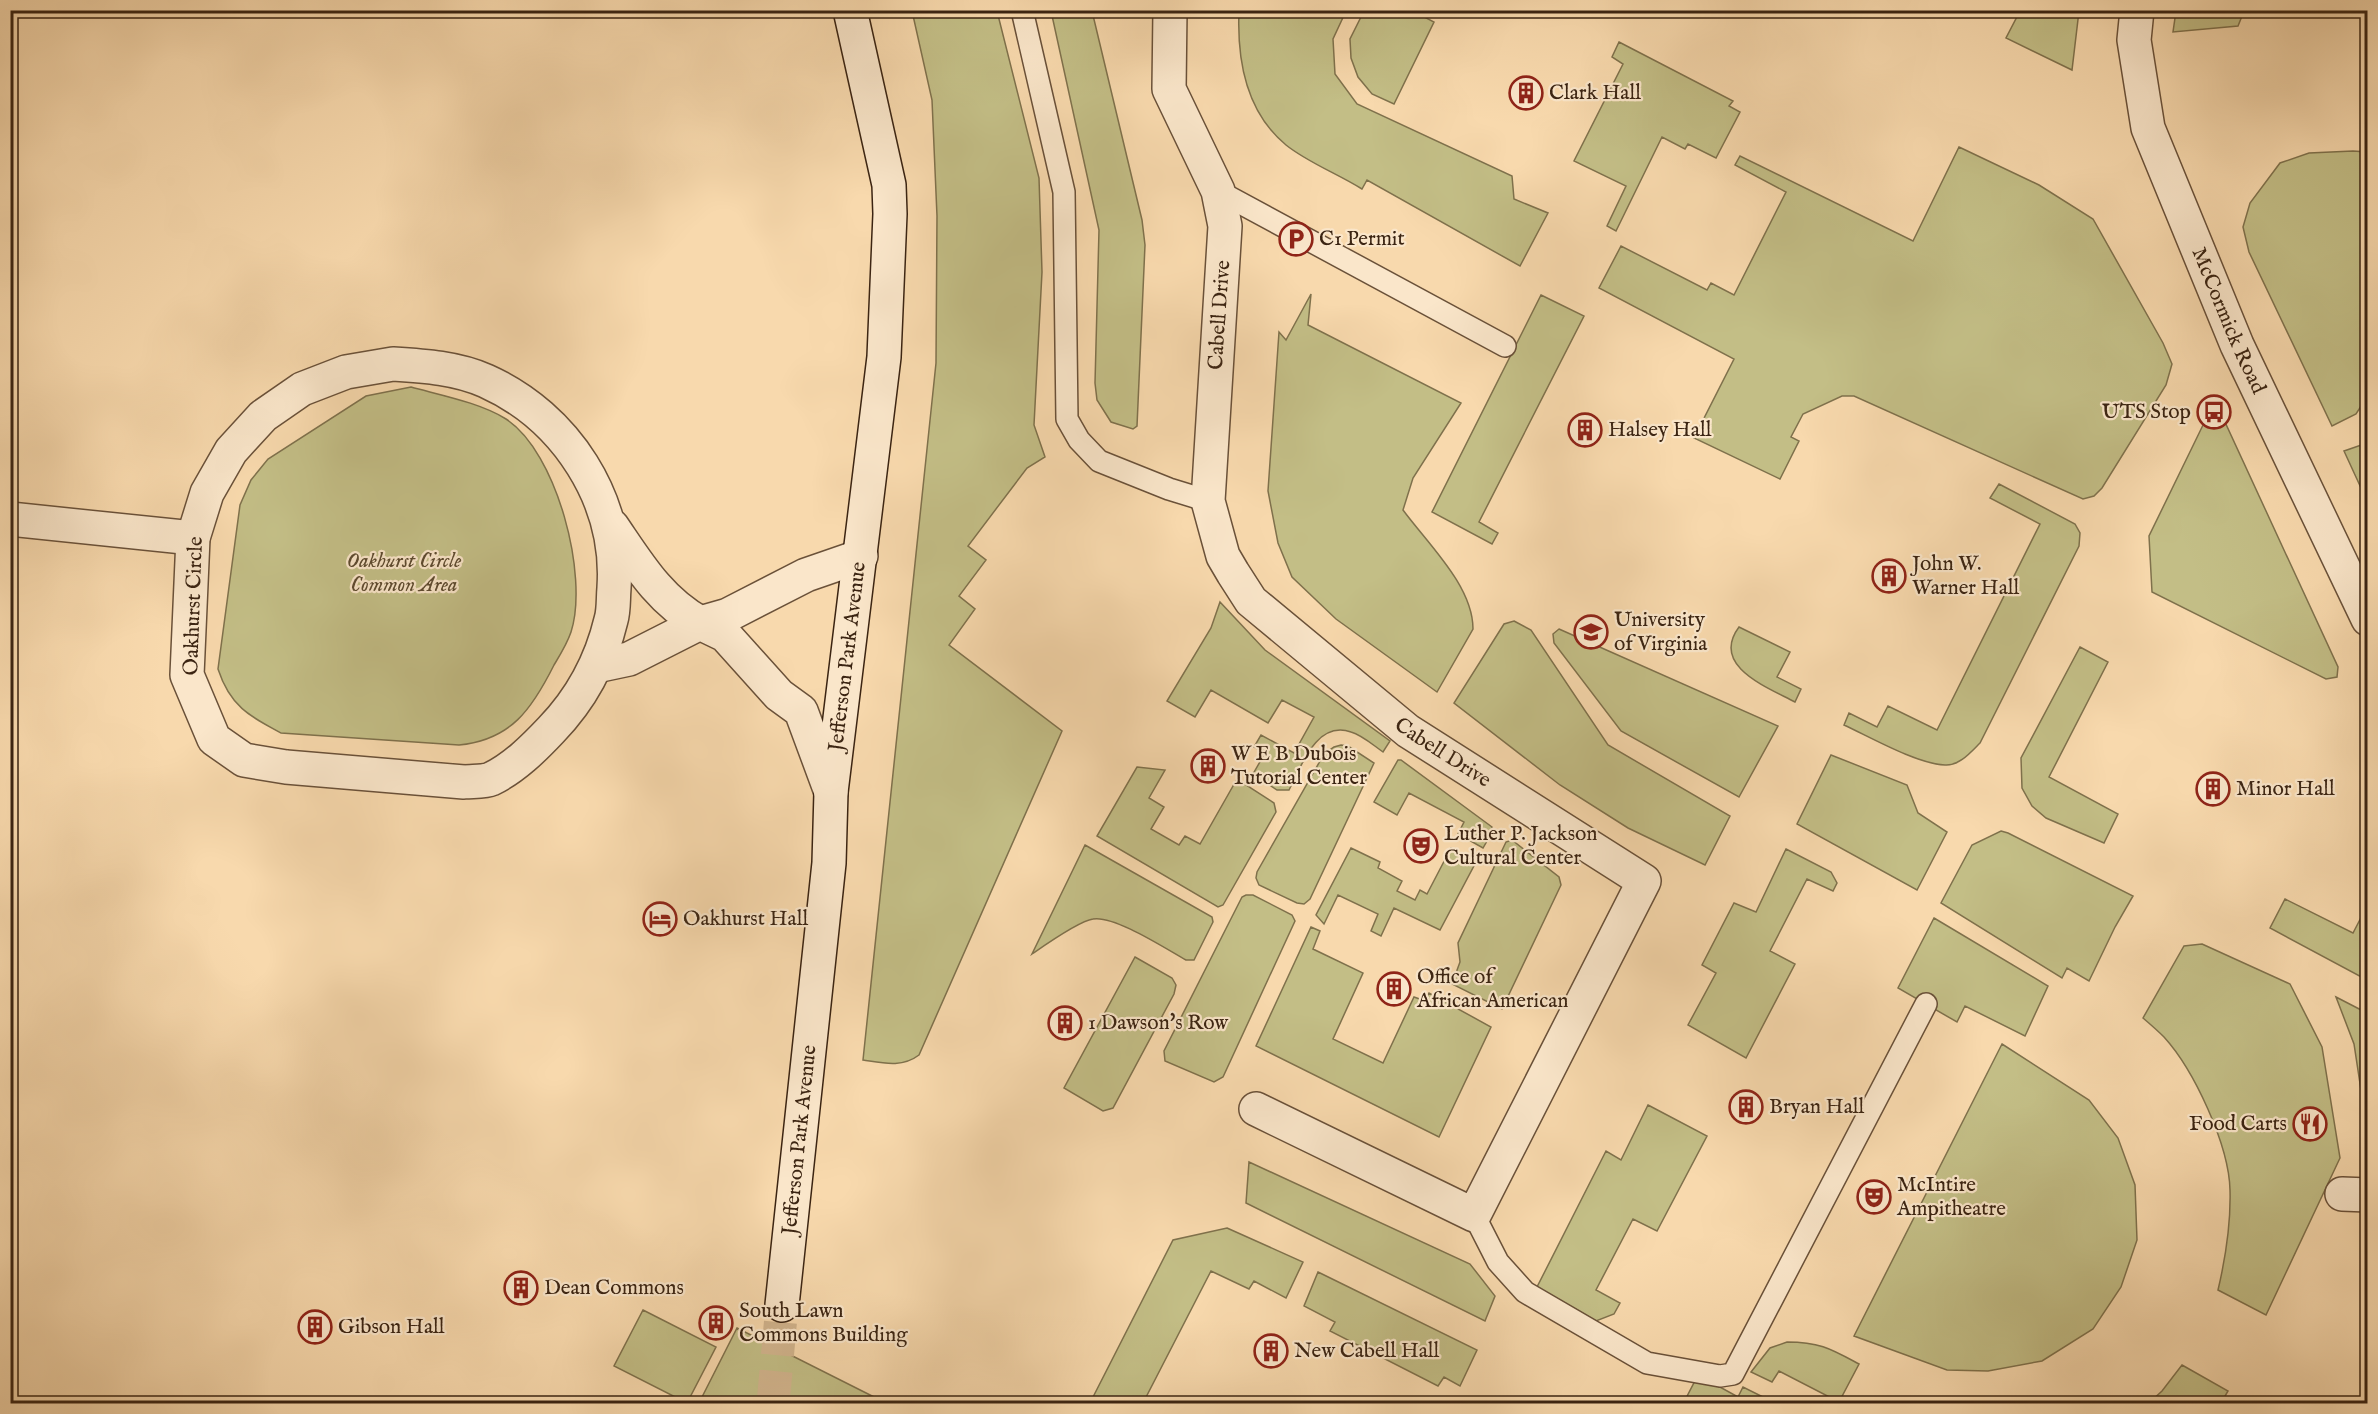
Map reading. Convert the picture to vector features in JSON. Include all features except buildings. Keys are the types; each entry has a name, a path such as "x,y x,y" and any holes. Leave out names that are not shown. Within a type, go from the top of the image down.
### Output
{"street":[{"name":"Jefferson Park Avenue","path":"782,1305 829,862 831,792 884,357 890,214 889,185 850,10"},
{"name":"Cabell Drive","path":"1170,10 1170,89 1218,191 1225,226 1208,501 1223,556 1251,601 1408,731 1644,881 1474,1215"},
{"name":"McCormick Road","path":"2137,10 2134,40 2148,128 2237,345 2367,619"},
{"name":"Oakhurst Circle","path":"393,364 441,367 485,381 527,404 562,436 590,475 607,519 615,568 613,608 612,618 596,666 570,710 556,725 525,757 490,779 464,783 286,767 244,760 214,739 188,675 193,538 207,492 231,451 263,416 302,390 346,372 393,364"},
{"path":"10,519 193,538"},
{"path":"607,519 650,581 680,611 725,635 779,695 801,711 831,792"},
{"path":"596,666 629,659 700,622 728,615 806,575 861,556"},
{"path":"1256,1109 1474,1215"}],"lane":[{"path":"1022,10 1064,192 1067,419 1079,440 1099,460 1169,489 1208,501"},
{"path":"1218,191 1505,346"},
{"path":"1474,1215 1498,1262 1524,1292 1647,1363 1720,1376 1733,1374 1926,1004"}],"green space":[{"path":"2176,10 2244,11 2238,26 2173,32"},
{"path":"912,11 997,11 1039,178 1042,272 1034,425 1045,457 1027,468 968,546 986,560 959,596 975,609 949,645 1062,731 919,1055 906,1062 892,1064 863,1060 936,363 937,216 932,100"},
{"path":"1051,11 1092,11 1142,220 1145,245 1137,426 1133,429 1111,422 1097,400 1095,383 1099,230"},
{"path":"1239,11 1346,11 1333,39 1335,74 1357,104 1512,176 1514,199 1548,213 1520,266 1367,180 1362,189 1303,157 1286,145 1272,132 1262,117 1247,84 1240,48"},
{"path":"1364,11 1413,11 1434,22 1394,104 1372,94 1358,77 1351,58 1350,39"},
{"path":"2020,11 2079,11 2072,70 2006,38"},
{"path":"1619,42 1733,101 1729,106 1740,112 1716,158 1688,144 1685,149 1662,137 1616,231 1607,226 1626,186 1574,161 1623,64 1612,57"},
{"path":"1959,147 2039,185 2093,219 2163,343 2172,364 2166,385 2102,488 2094,496 2083,499 1854,396 1842,396 1803,414 1791,437 1799,441 1780,479 1694,438 1734,359 1599,288 1621,246 1707,290 1711,283 1734,295 1786,192 1735,165 1740,156 1913,241"},
{"path":"2367,152 2367,397 2356,414 2332,426 2249,252 2243,227 2250,203 2280,163 2309,153"},
{"path":"1311,294 1308,325 1461,403 1413,478 1403,510 1457,581 1466,597 1471,613 1473,629 1437,692 1336,619 1292,577 1278,543 1268,491 1279,332 1286,340"},
{"path":"1541,295 1584,316 1479,522 1498,533 1492,544 1432,512"},
{"name":"Oakhurst Circle Common Area","path":"411,387 460,400 496,413 524,435 540,458 554,486 572,549 576,580 571,632 546,681 528,708 518,720 493,737 459,745 281,733 250,715 235,701 228,692 218,669 240,505 251,480 268,459 366,396"},
{"path":"2217,419 2224,420 2338,667 2337,677 2326,679 2152,592 2149,536 2204,423"},
{"path":"2368,443 2367,501 2344,451"},
{"path":"1999,484 2075,524 2080,533 2079,546 1980,743 1964,758 1950,765 1921,760 1844,725 1849,713 1877,727 1888,706 1937,730 2040,524 1990,498"},
{"path":"1220,602 1265,650 1390,741 1383,752 1355,733 1339,730 1328,733 1311,748 1289,790 1277,790 1253,774 1265,753 1254,747 1261,735 1294,753 1314,717 1282,700 1268,723 1211,690 1195,717 1167,701 1211,628"},
{"path":"1514,621 1531,630 1608,745 1730,816 1705,865 1628,828 1560,785 1454,703 1504,624"},
{"path":"1739,627 1790,652 1777,677 1801,689 1795,702 1757,682 1737,664 1732,653 1732,641"},
{"path":"1559,629 1778,726 1739,797 1621,731 1554,643 1553,634"},
{"path":"2080,647 2108,662 2049,777 2118,814 2104,843 2046,818 2032,806 2022,788 2021,758"},
{"path":"1341,745 1348,746 1374,763 1310,899 1304,904 1297,903 1259,885 1256,878 1257,872 1324,754"},
{"path":"1831,755 1907,785 1918,813 1947,832 1917,890 1797,824"},
{"path":"1398,760 1492,827 1491,834 1483,848 1458,834 1464,822 1409,793 1397,815 1374,802"},
{"path":"1137,767 1165,770 1149,798 1164,807 1151,829 1179,845 1185,836 1200,844 1237,779 1274,803 1276,812 1223,905 1218,907 1097,836"},
{"path":"2001,831 2133,896 2089,981 2067,968 2062,978 1941,903 1972,845"},
{"path":"1512,840 1559,877 1561,885 1502,1009 1452,984 1460,962 1458,943 1506,842"},
{"path":"1085,845 1212,917 1213,922 1194,960 1186,960 1126,927 1102,919 1093,919 1079,924 1032,954"},
{"path":"1351,848 1380,862 1378,868 1402,881 1397,891 1415,900 1420,890 1427,894 1451,848 1476,862 1440,930 1394,908 1381,936 1371,931 1378,914 1338,895 1324,924 1316,915"},
{"path":"1786,849 1831,872 1837,883 1833,891 1807,879 1770,951 1795,964 1746,1058 1688,1025 1716,973 1702,965 1734,903 1756,912"},
{"path":"1253,895 1292,915 1295,921 1223,1077 1214,1082 1165,1061 1164,1051 1242,897"},
{"path":"2285,899 2353,933 2367,906 2367,980 2270,928"},
{"path":"1934,918 2048,986 2025,1036 1965,1006 1957,1022 1898,988"},
{"path":"1311,927 1320,931 1313,949 1363,973 1333,1039 1383,1063 1414,997 1425,1001 1429,993 1491,1027 1439,1137 1256,1046"},
{"path":"2202,944 2290,984 2322,1047 2340,1158 2266,1315 2218,1290 2226,1253 2230,1216 2230,1190 2223,1152 2208,1109 2187,1068 2164,1037 2143,1018 2184,946"},
{"path":"1135,957 1172,978 1176,985 1174,994 1113,1108 1103,1111 1064,1088"},
{"path":"2336,997 2367,1013 2368,1104 2364,1110 2354,1044"},
{"path":"2002,1044 2089,1100 2118,1138 2135,1185 2137,1240 2121,1287 2093,1329 2042,1361 1988,1371 1947,1370 1854,1336"},
{"path":"1648,1105 1707,1136 1657,1231 1633,1219 1596,1290 1620,1303 1614,1314 1596,1321 1537,1287 1606,1151 1621,1160"},
{"path":"1249,1162 1470,1264 1495,1296 1485,1321 1246,1203"},
{"path":"1227,1228 1303,1262 1286,1298 1254,1281 1249,1289 1211,1271 1143,1403 1090,1403 1173,1240"},
{"path":"1318,1272 1477,1350 1460,1386 1444,1377 1438,1386 1330,1331 1335,1322 1304,1306"},
{"path":"643,1310 716,1347 687,1403 614,1366"},
{"path":"737,1328 886,1403 699,1403"},
{"path":"1787,1342 1825,1347 1859,1364 1839,1402 1779,1371 1772,1382 1751,1372 1770,1348"},
{"path":"2182,1365 2228,1391 2221,1403 2149,1403 2162,1391"},
{"path":"1698,1375 1738,1397 1743,1387 1775,1403 1683,1404"}],"tunnel":[{"path":"773,1404 782,1305"}],"place":[{"name":"Clark Hall","path":"1526,93"},
{"name":"C1 Permit","path":"1296,239"},
{"name":"UTS Stop","path":"2214,412"},
{"name":"Halsey Hall","path":"1585,430"},
{"name":"John W. Warner Hall","path":"1889,576"},
{"name":"University of Virginia","path":"1591,632"},
{"name":"W E B Dubois Tutorial Center","path":"1208,766"},
{"name":"Minor Hall","path":"2213,789"},
{"name":"Luther P. Jackson Cultural Center","path":"1421,846"},
{"name":"Oakhurst Hall","path":"660,919"},
{"name":"Office of African American","path":"1394,989"},
{"name":"1 Dawson's Row","path":"1065,1023"},
{"name":"Bryan Hall","path":"1746,1107"},
{"name":"Food Carts","path":"2310,1124"},
{"name":"McIntire Ampitheatre","path":"1874,1197"},
{"name":"Dean Commons","path":"521,1288"},
{"name":"South Lawn Commons Building","path":"716,1323"},
{"name":"Gibson Hall","path":"315,1327"},
{"name":"New Cabell Hall","path":"1271,1351"}]}
